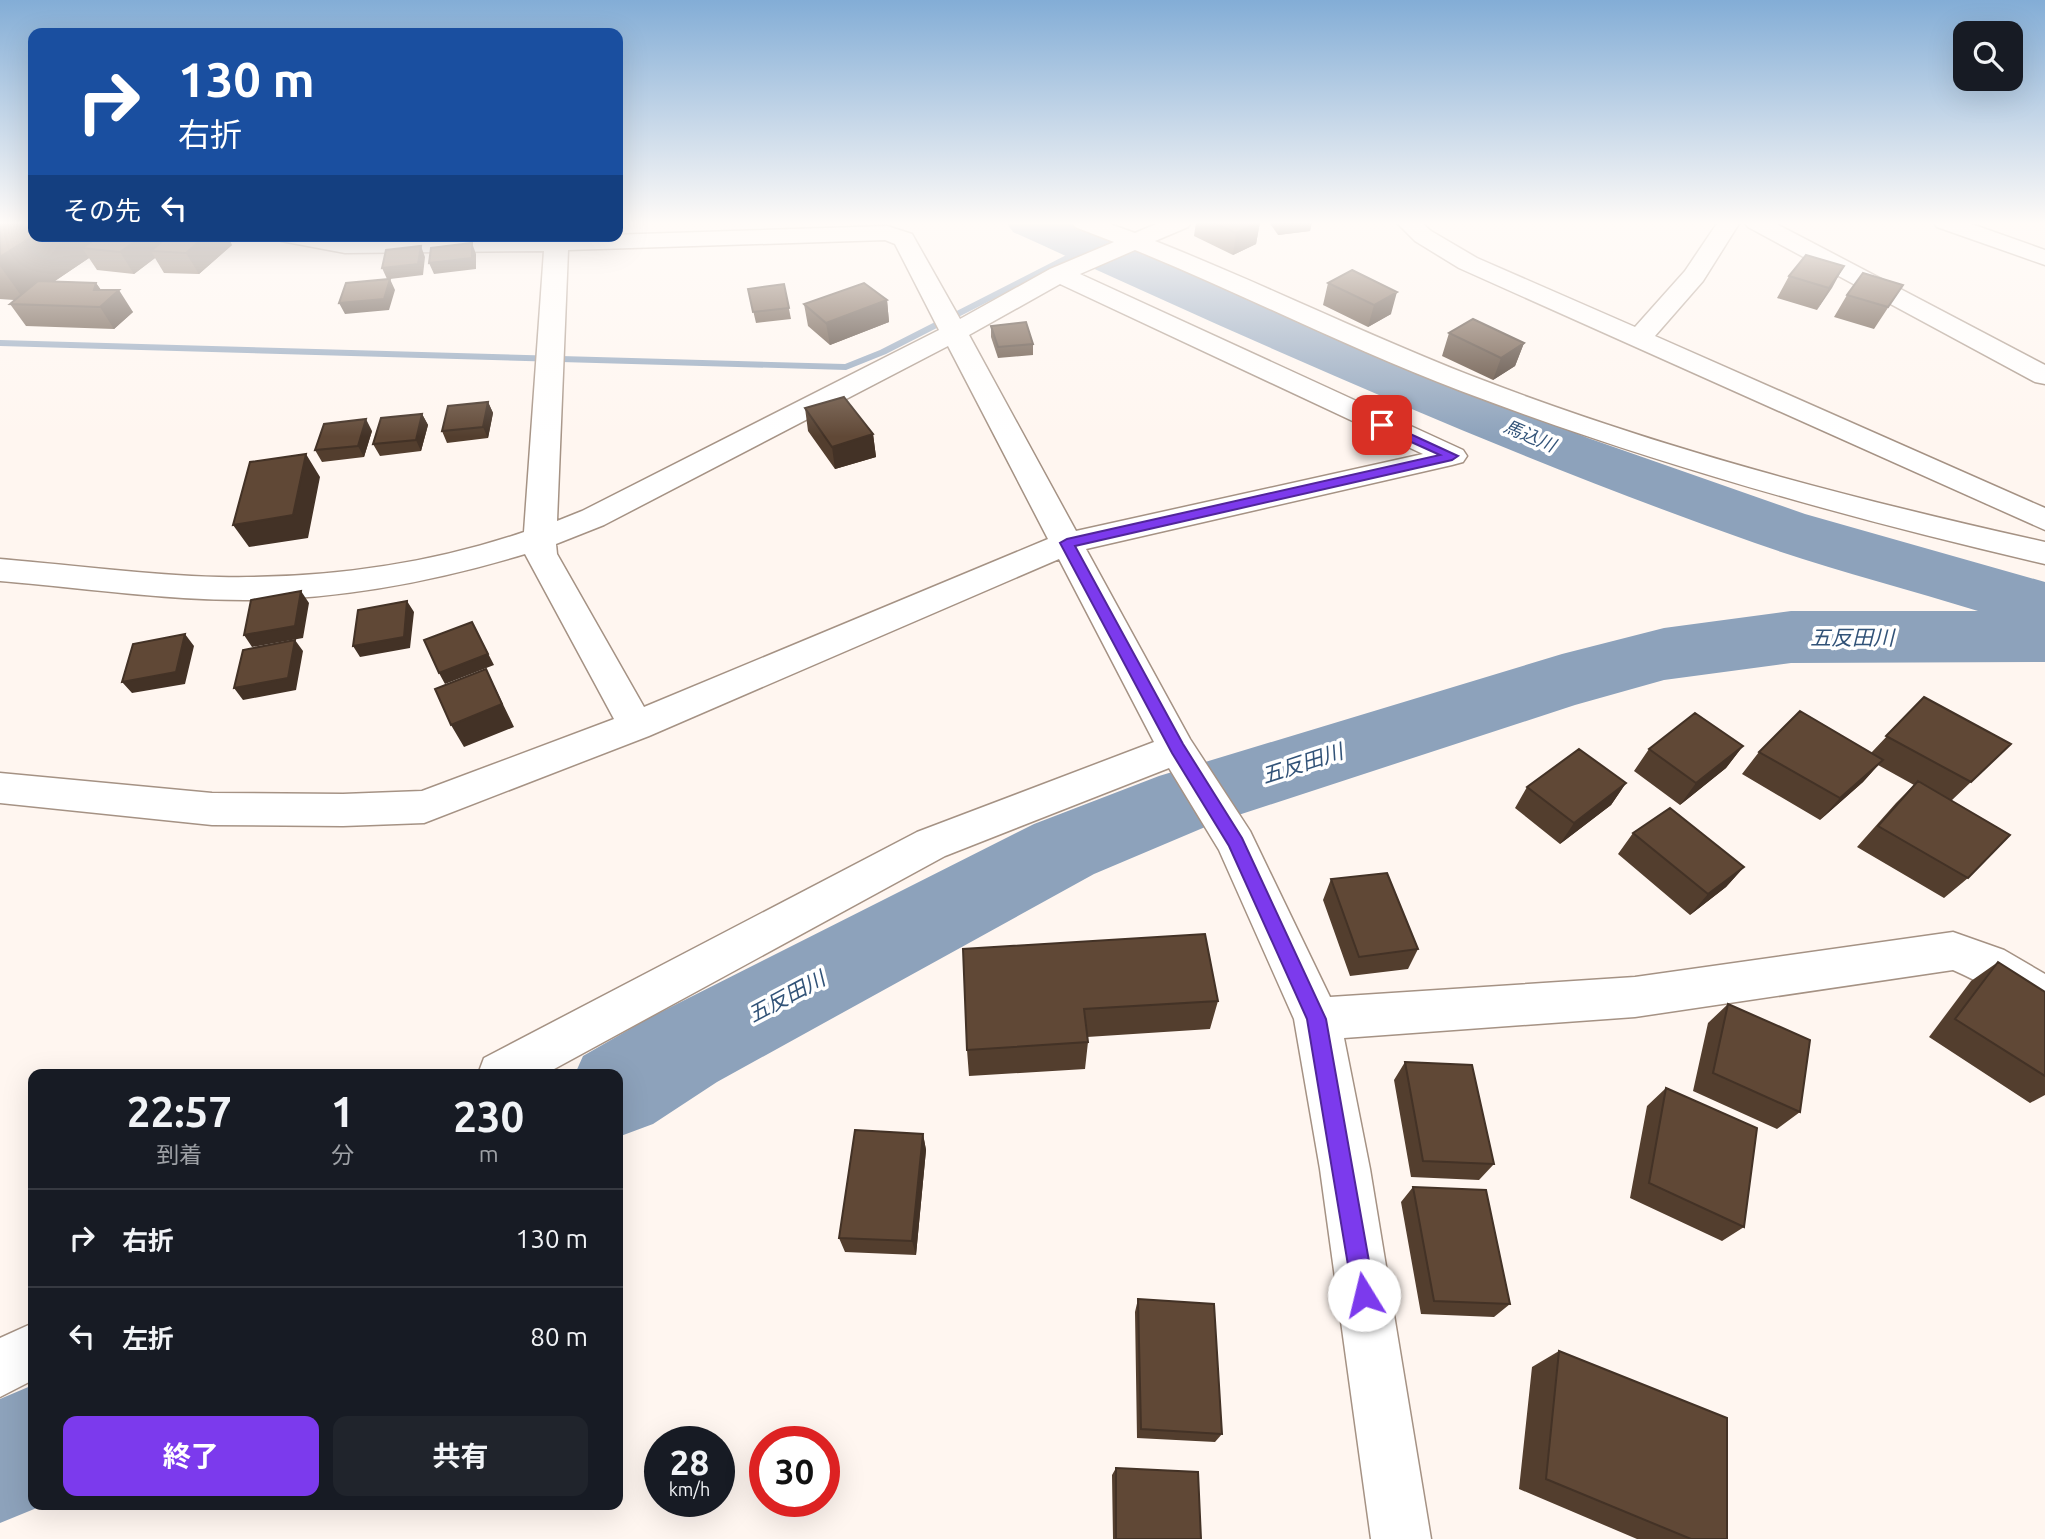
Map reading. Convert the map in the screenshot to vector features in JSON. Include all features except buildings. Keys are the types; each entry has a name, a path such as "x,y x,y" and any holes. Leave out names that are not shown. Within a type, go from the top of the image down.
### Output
{"street":[{"path":"553,294 541,554 636,726"},
{"path":"934,294 1177,749 1236,843 1317,1019 1345,1169 1401,1539"},
{"path":"0,570 203,587 286,587 382,578 459,563 540,540 593,518 949,320 1012,294"},
{"path":"0,788 212,809 342,810 424,807 636,726 1067,543 1452,456 1104,294"},
{"path":"1251,294 1388,353 1590,430 1834,504 2045,553"},
{"path":"1536,294 2045,520"},
{"path":"1639,340 1679,294"},
{"path":"1891,294 2045,376"},
{"path":"510,1069 931,844 1177,749"},
{"path":"1317,1019 1635,997 1952,951 1988,964 2045,997"}],"waterway":[{"path":"0,343 846,367 883,352 997,294"},
{"name":"馬込川","path":"1193,294 1566,451 1781,529 2045,606"},
{"name":"五反田川","path":"623,1087 683,1050 1064,849 1188,799 1562,681 1664,654 1791,637 2045,636"},
{"name":"五反田川","path":"0,1463 28,1448"}],"route":[{"path":"1364,1295 1345,1169 1317,1019 1236,843 1177,749 1067,543 1452,456 1382,425"}]}
